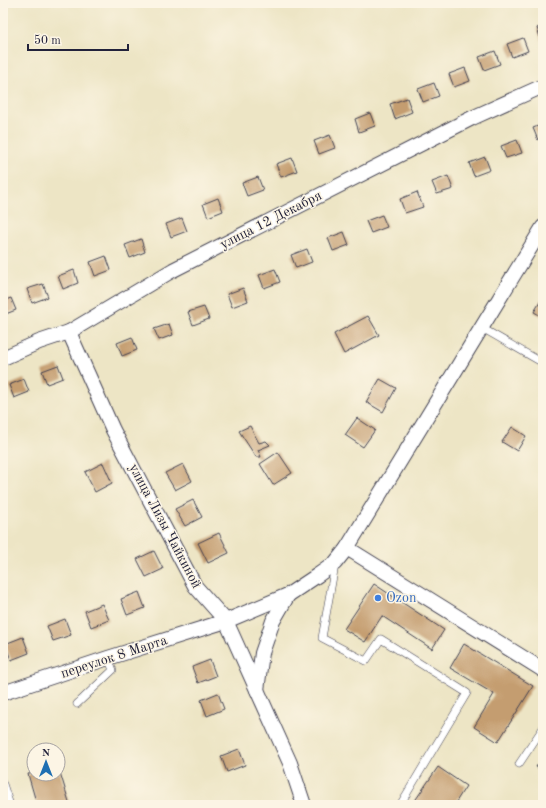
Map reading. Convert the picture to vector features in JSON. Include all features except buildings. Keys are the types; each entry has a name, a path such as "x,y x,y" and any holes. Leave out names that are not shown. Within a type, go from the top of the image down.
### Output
{"street":[{"name":"улица 12 Декабря","path":"3,358 39,342 69,332 173,270 472,118 543,86"},
{"name":"переулок 8 Марта","path":"3,693 226,621 288,595 335,563 347,548 543,227"},
{"name":"улица Лизы Чайкиной","path":"69,332 113,430 195,586 226,621 290,763 304,805"},
{"path":"347,548 543,670"},
{"path":"257,690 262,652 273,621 288,595"}],"lane":[{"path":"482,328 543,363"},
{"path":"335,563 322,638 366,661 381,639 467,693 400,805"},
{"path":"77,704 113,670 108,658"},
{"path":"519,764 543,728"},
{"path":"3,784 10,805"}],"place":[{"name":"Ozon","path":"378,598"}]}
